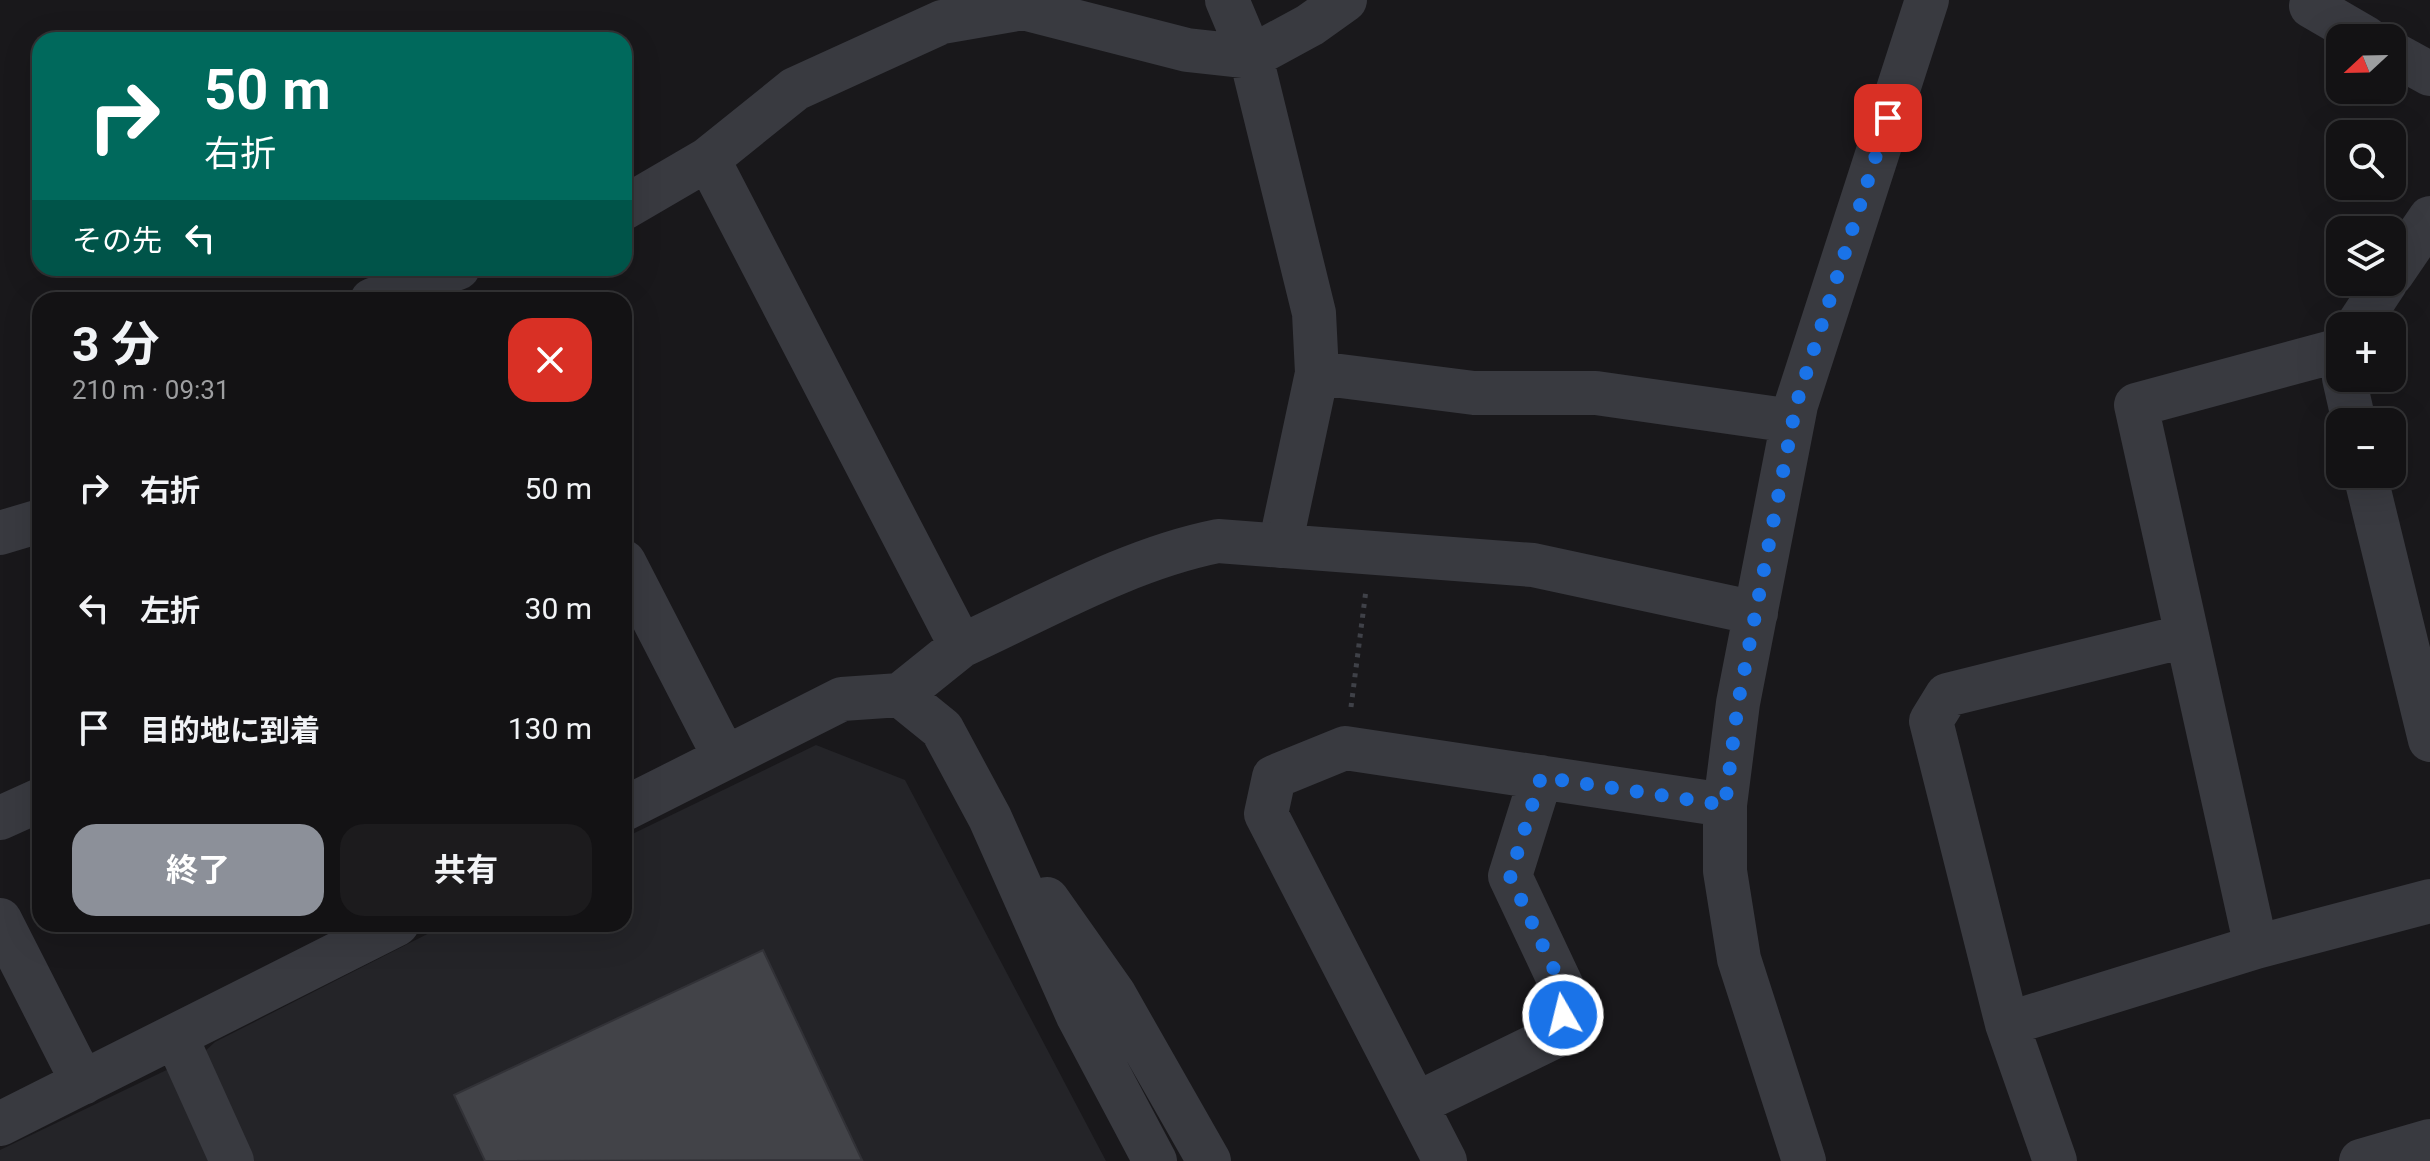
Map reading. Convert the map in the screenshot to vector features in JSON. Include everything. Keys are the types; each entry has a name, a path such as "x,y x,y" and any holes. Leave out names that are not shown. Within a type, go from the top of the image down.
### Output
{"street":[{"path":"1227,0 1251,57 1314,313 1317,373 1280,546"},
{"path":"632,203 708,159 795,89 942,11 1023,8 1187,50 1251,57 1310,25 1345,0"},
{"path":"1804,1161 1739,959 1725,871 1725,805 1738,703 1792,421 1848,236 1927,0"},
{"path":"2315,0 2311,6 2342,24"},
{"path":"2406,61 2430,74"},
{"path":"708,159 961,646"},
{"path":"2406,253 2430,218"},
{"path":"394,292 436,276"},
{"path":"2256,947 2136,405 2326,358"},
{"path":"1317,373 1474,393 1596,393 1792,421"},
{"path":"2368,488 2430,740"},
{"path":"0,533 32,523"},
{"path":"632,805 842,699 900,695 961,646 1112,576 1181,548 1218,541 1533,565 1756,613"},
{"path":"632,578 725,758"},
{"path":"2055,1161 2007,1024 1931,721 1947,695 2186,636"},
{"path":"900,695 942,729 990,818 1078,1016 1155,1161"},
{"path":"1445,1161 1266,814 1274,777 1345,748 1725,805"},
{"path":"1416,1104 1560,1034 1567,997 1510,876 1541,777"},
{"path":"0,818 32,804"},
{"path":"990,818 1114,994 1209,1161"},
{"path":"2007,1024 2256,947 2430,901"},
{"path":"0,920 83,1083"},
{"path":"0,1124 381,932"},
{"path":"176,1037 232,1161"},
{"path":"2361,1161 2430,1141"}],"path":[{"path":"1345,748 1372,553"}],"shaded area":[{"path":"816,745 905,780 1106,1161 0,1161 0,1150 204,1052 215,1042 431,932 632,932 632,834"}],"building":[{"path":"763,950 862,1160 485,1161 454,1095"}],"route":[{"path":"1563,1015 1567,997 1510,876 1541,777 1725,805 1738,703 1796,405 1888,118"}]}
